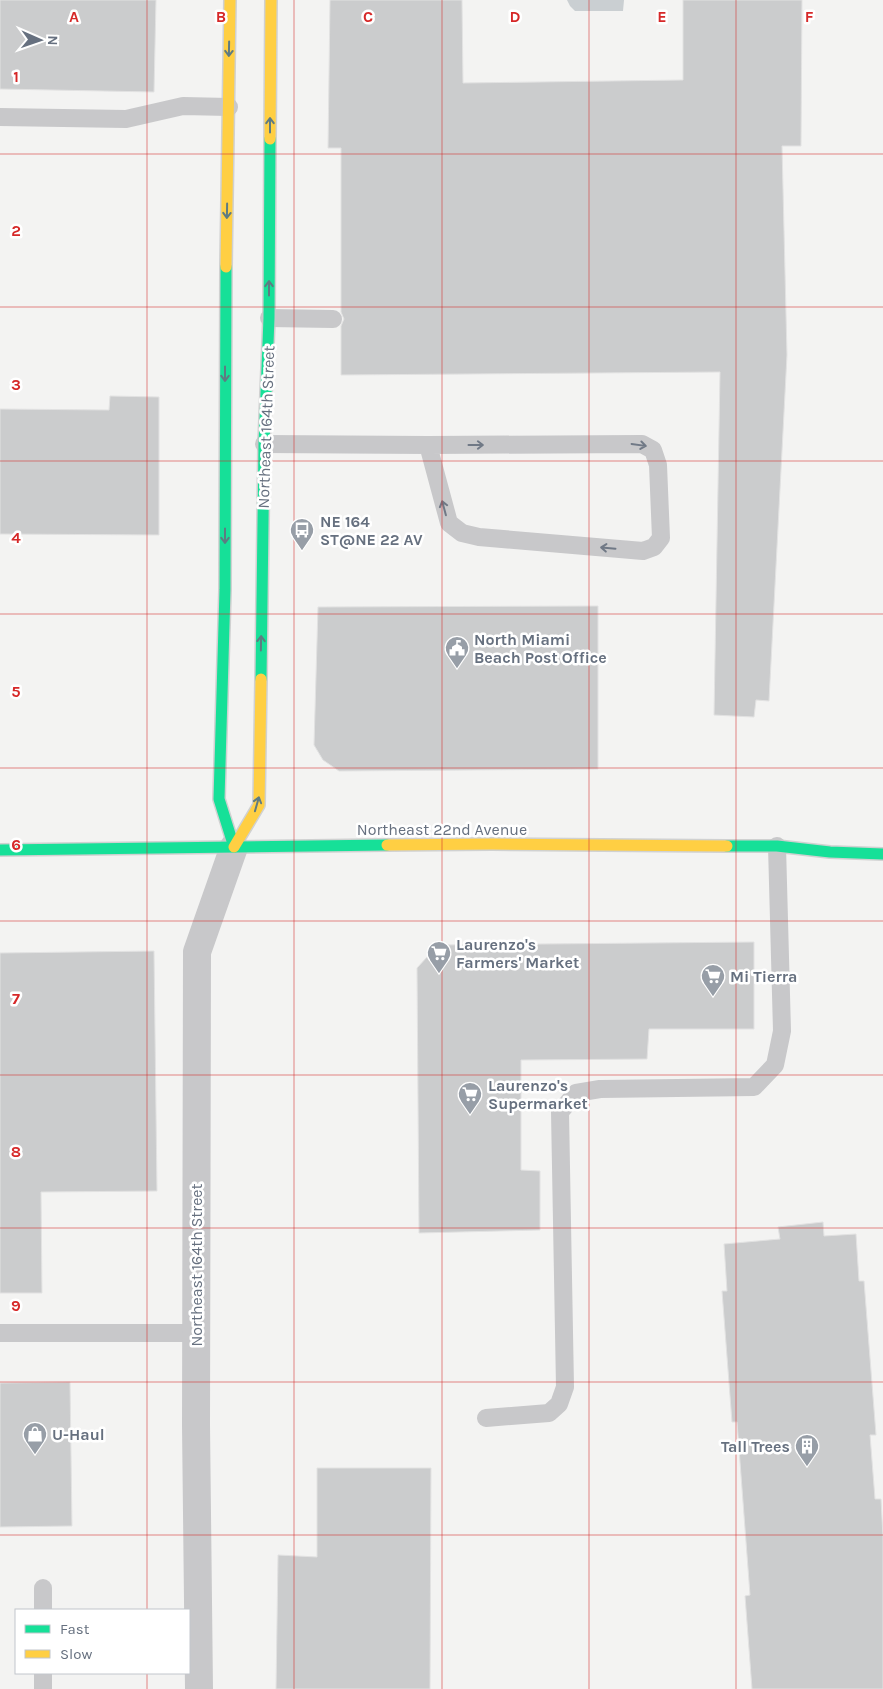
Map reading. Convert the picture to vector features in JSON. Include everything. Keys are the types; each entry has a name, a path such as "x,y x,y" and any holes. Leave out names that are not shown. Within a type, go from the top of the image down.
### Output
{"street":[{"path":"230,0 225,340 225,590 219,800 234,847"},
{"name":"Northeast 164th Street","path":"199,1689 196,1333 197,952 234,847 259,805 264,444 269,318 270,0"},
{"name":"Northeast 22nd Avenue","path":"0,850 492,844 777,846 830,852 883,854"}],"lane":[{"path":"0,117 126,119 183,106 229,107"},
{"path":"269,318 333,319"},
{"path":"264,444 642,444 654,450 658,465 660,538 654,547 642,550 478,538 462,533 449,523 428,445"},
{"path":"486,1418 549,1413 559,1404 565,1387 560,1112 576,1094 600,1089 754,1088 776,1065 782,1032 777,846"},
{"path":"0,1333 196,1333"},
{"path":"43,1588 43,1609"},
{"path":"43,1674 43,1689"}],"shaded area":[{"path":"567,0 624,0 623,11 575,11"}],"building":[{"path":"0,0 156,0 154,92 0,89"},
{"path":"330,0 462,0 463,83 683,80 683,0 802,0 801,146 782,146 787,355 769,701 756,700 754,717 714,715 720,372 341,375 341,326 344,319 341,312 341,148 328,148"},
{"path":"110,396 159,397 159,535 0,534 0,409 109,410"},
{"name":"North Miami Beach Post Office","path":"598,606 598,769 339,771 323,760 314,745 318,607"},
{"name":"Laurenzo's Supermarket","path":"754,942 754,1029 649,1029 647,1059 521,1060 521,1170 540,1171 540,1230 419,1233 417,968 438,945"},
{"path":"154,951 157,1191 41,1192 42,1293 0,1293 0,953"},
{"name":"Tall Trees","path":"823,1222 824,1236 856,1234 859,1281 864,1281 876,1435 870,1435 875,1499 881,1499 883,1537 883,1689 752,1689 745,1596 750,1595 737,1422 732,1422 722,1291 727,1291 724,1244 780,1239 778,1227"},
{"name":"U-Haul","path":"70,1382 72,1526 0,1527 0,1383"},
{"path":"317,1468 431,1468 430,1689 276,1689 278,1555 317,1557"}],"traffic: fast":[{"path":"261,679 264,444 269,318 270,139"},
{"path":"226,267 225,590 219,799 234,847"},
{"path":"0,850 387,845"},
{"path":"727,846 777,846 830,852 883,854"}],"traffic: slow":[{"path":"226,267 230,0"},
{"path":"270,139 271,0"},
{"path":"234,847 259,805 261,679"},
{"path":"387,845 727,846"}],"place":[{"name":"NE 164 ST@NE 22 AV","path":"302,551"},
{"name":"North Miami Beach Post Office","path":"457,669"},
{"name":"Laurenzo's Farmers' Market","path":"439,974"},
{"name":"Mi Tierra","path":"713,997"},
{"name":"Laurenzo's Supermarket","path":"470,1115"},
{"name":"U-Haul","path":"35,1455"},
{"name":"Tall Trees","path":"807,1467"}]}
